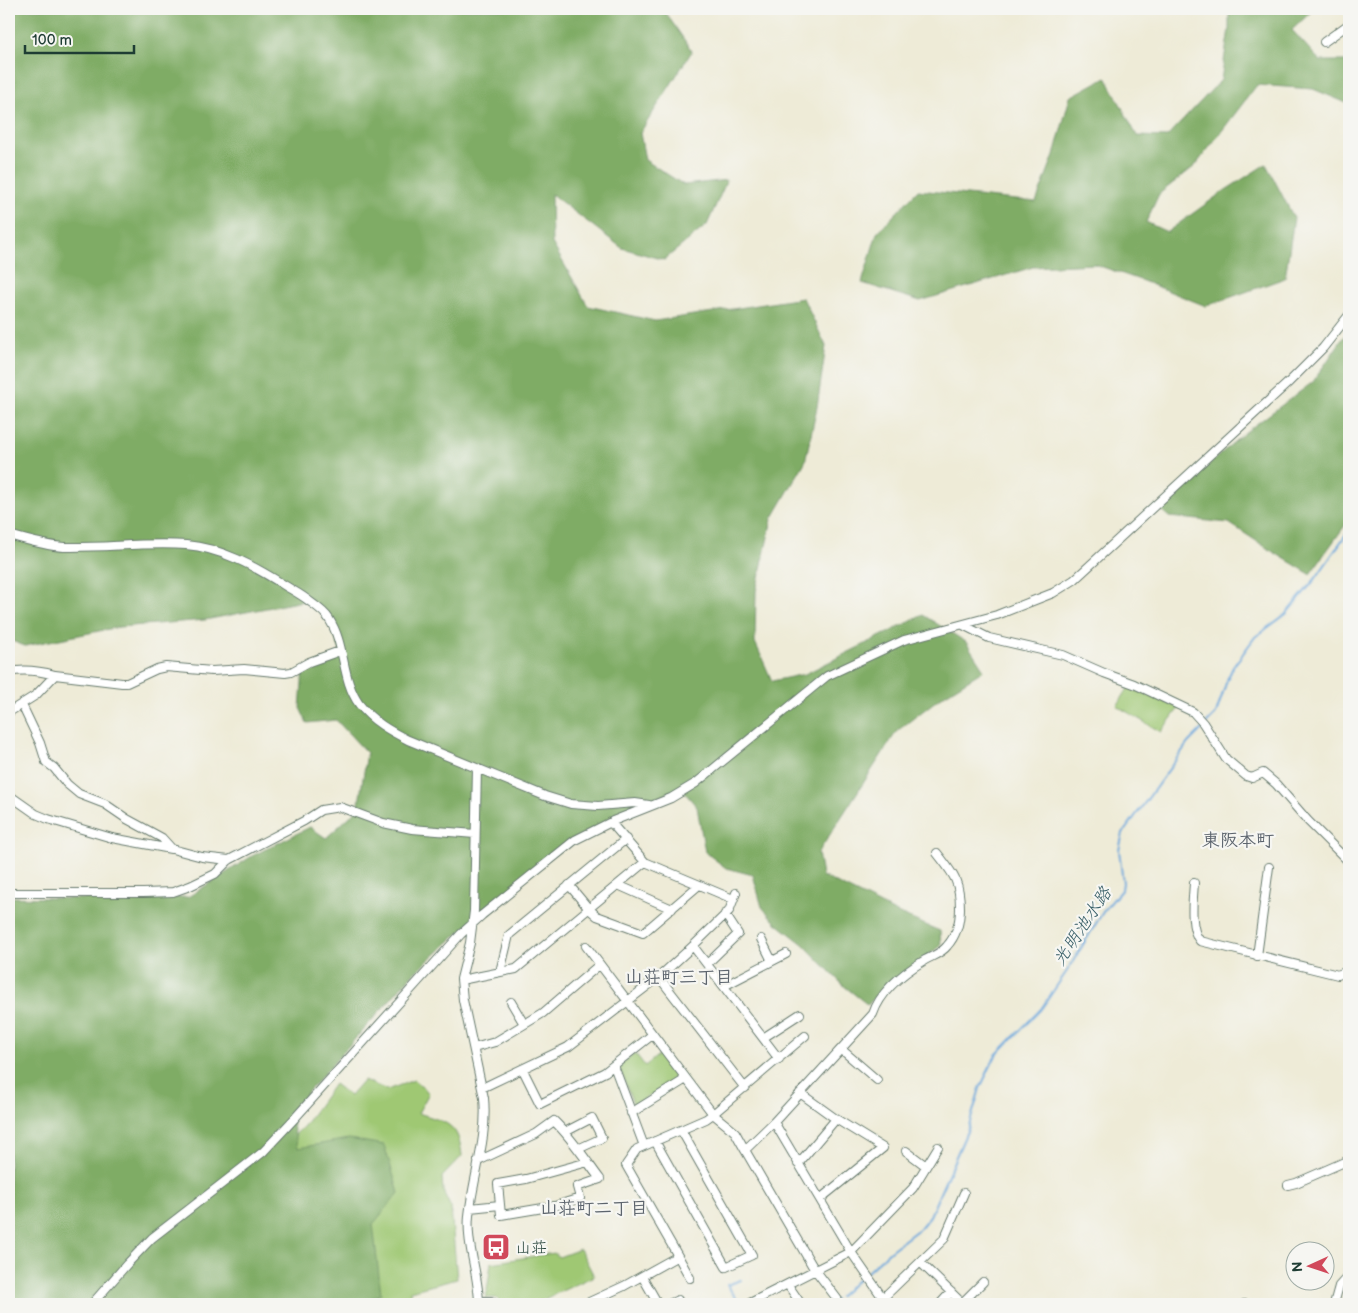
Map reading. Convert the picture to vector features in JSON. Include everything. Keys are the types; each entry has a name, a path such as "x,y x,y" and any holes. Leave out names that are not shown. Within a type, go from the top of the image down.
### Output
{"street":[{"path":"1325,31 1327,40 1349,24"},
{"path":"92,1304 152,1238 263,1152 452,942 564,848 613,820 671,798 696,783 827,676 904,640 997,615 1054,594 1074,580 1289,382 1323,348 1349,315"},
{"path":"9,535 63,547 186,545 238,559 308,600 328,618 338,639 347,679 359,704 372,719 389,730 408,740 545,796 571,804 598,806 635,803 652,805"},
{"path":"963,625 989,638 1063,655 1134,684 1193,712 1204,725 1226,759 1246,776 1252,778 1263,773 1276,784 1349,862"},
{"path":"9,672 18,670 31,671 127,683 157,669 166,667 212,671 291,672 309,662 340,650"},
{"path":"9,712 22,706 36,695 55,675"},
{"path":"22,706 40,743 46,762 54,768 67,784 79,794 105,804 127,819 162,838 172,849"},
{"path":"477,768 473,923 461,979 463,1000 485,1110 485,1123 470,1208 469,1227 479,1303 490,1301 494,1304"},
{"path":"9,795 36,814 112,838 172,849 202,857 229,860"},
{"path":"9,893 143,894 173,892 215,874 229,860 304,821 321,810 340,807 383,823 475,834"},
{"path":"482,1088 568,1047 658,977 729,911 734,896 699,885 645,862 613,825 613,820"},
{"path":"500,972 509,935 626,839"},
{"path":"745,1150 774,1122 873,1014 879,1000 890,986 921,962 946,948 957,932 960,915 959,888 952,872 937,853"},
{"path":"461,979 516,969 645,862"},
{"path":"1257,956 1269,866"},
{"path":"1194,883 1192,914 1196,937 1200,941 1338,975 1349,969"},
{"path":"569,885 589,909 598,916 644,933 699,885"},
{"path":"618,885 672,909"},
{"path":"707,964 738,934 725,914"},
{"path":"761,939 772,961"},
{"path":"586,946 626,1002 713,1114 735,1132 816,1271 838,1301"},
{"path":"693,946 779,1059"},
{"path":"724,986 786,954"},
{"path":"474,1048 495,1042 543,1013 599,965"},
{"path":"658,977 744,1088"},
{"path":"511,1002 524,1024"},
{"path":"763,1038 800,1014"},
{"path":"523,1070 540,1104 605,1072 652,1035"},
{"path":"690,1278 678,1256 664,1240 637,1193 626,1165 637,1149 713,1114 805,1036"},
{"path":"841,1049 877,1080"},
{"path":"614,1066 644,1146"},
{"path":"631,1113 686,1079"},
{"path":"800,1093 836,1119 884,1148 820,1199"},
{"path":"565,1132 592,1118 602,1138 578,1149"},
{"path":"798,1164 836,1119"},
{"path":"478,1162 536,1134 554,1121 565,1132 588,1162 600,1179 577,1187 580,1198 555,1206 502,1214 498,1184 526,1179 588,1162"},
{"path":"774,1122 852,1252 885,1301 920,1262 944,1239 964,1193"},
{"path":"655,1141 726,1267 752,1255 681,1130"},
{"path":"748,1304 852,1252 913,1188 938,1147"},
{"path":"906,1152 926,1166"},
{"path":"1288,1185 1296,1184 1349,1160"},
{"path":"470,1208 500,1205"},
{"path":"585,1304 678,1256"},
{"path":"920,1262 962,1303 983,1282"},
{"path":"1334,1304 1340,1286 1349,1275"},
{"path":"642,1276 658,1304"},
{"path":"788,1285 801,1304"},
{"path":"940,1304 951,1292"},
{"path":"669,1304 678,1300"}],"green space":[{"path":"9,9 663,9 692,51 640,133 645,160 684,185 727,180 707,225 664,260 622,248 551,194 552,243 588,306 655,321 803,298 826,346 817,407 805,462 772,519 756,591 755,642 772,681 805,674 923,615 966,642 984,670 941,697 897,731 818,853 822,876 897,913 940,931 941,946 884,986 868,1005 844,986 803,944 776,923 762,907 753,875 726,868 705,852 697,807 681,788 621,814 565,844 493,903 412,975 290,1112 298,1148 349,1139 384,1145 399,1193 373,1224 381,1294 360,1304 9,1304 9,897 96,899 188,897 252,856 310,827 326,838 358,809 367,753 336,720 307,723 300,708 303,670 341,653 328,618 308,600 205,620 119,627 25,646 9,640"},
{"path":"1229,9 1314,9 1292,30 1320,61 1349,61 1349,104 1313,89 1257,85 1195,166 1159,194 1146,222 1167,232 1224,191 1266,164 1294,218 1285,278 1206,306 1094,264 1033,267 920,301 862,283 877,233 918,190 1036,202 1054,155 1070,97 1106,77 1137,136 1167,137 1221,80 1229,29"},
{"path":"1349,329 1349,520 1310,574 1229,523 1169,517 1159,508 1243,434 1313,382"},
{"path":"1129,687 1179,708 1161,732 1117,706"},
{"path":"635,1053 645,1066 661,1053 678,1076 677,1080 636,1104 633,1103 620,1070 621,1064"},
{"path":"364,1080 387,1090 414,1080 429,1093 418,1113 443,1122 454,1130 458,1137 462,1156 442,1177 443,1191 451,1208 457,1279 410,1291 411,1304 108,1304 304,1126 334,1084 350,1096"},
{"path":"580,1249 594,1276 534,1304 503,1304 496,1298 486,1298 491,1263 554,1253 559,1257"}],"waterway":[{"name":"光明池水路","path":"1206,724 1216,714 1233,667 1255,637 1286,614 1316,578 1349,530"},
{"name":"光明池水路","path":"867,1272 920,1228 930,1216 968,1129 980,1088 996,1055 1041,1009 1103,912 1122,889 1119,850 1123,833 1188,743 1203,728"},
{"name":"光明池水路","path":"839,1297 863,1275"},
{"path":"736,1304 736,1298 727,1285 741,1280"},
{"name":"光明池水路","path":"832,1304 835,1300"}],"place":[{"name":"山荘","path":"496,1247"}],"district":[{"name":"東阪本町","path":"1238,840"},
{"name":"山荘町三丁目","path":"679,977"},
{"name":"山荘町二丁目","path":"594,1208"}]}
